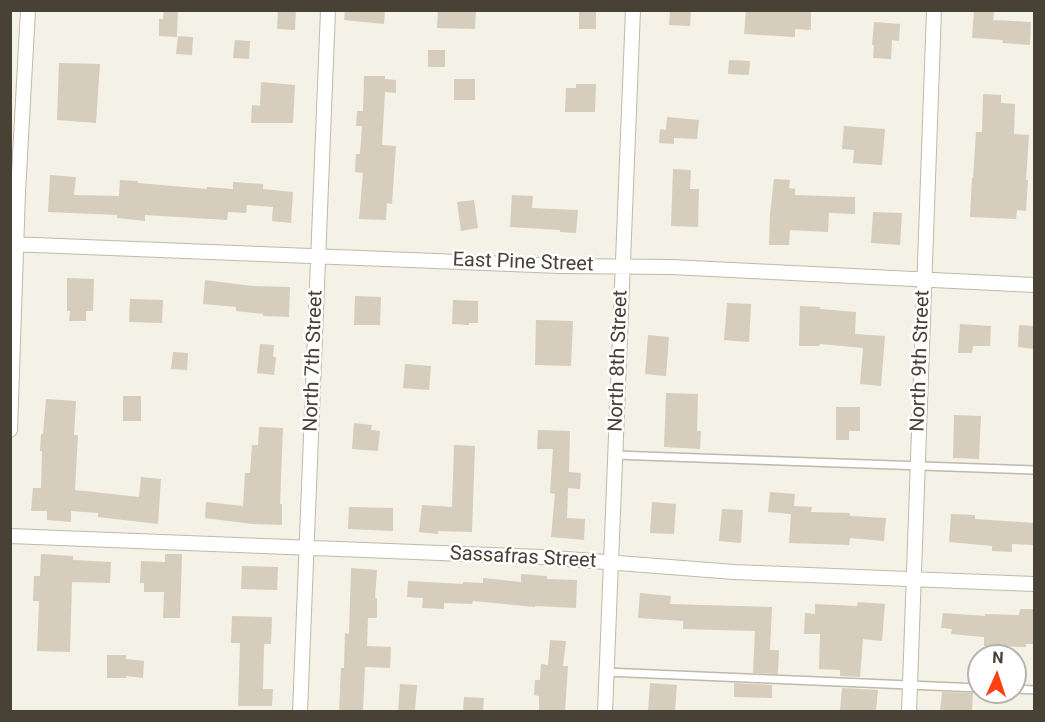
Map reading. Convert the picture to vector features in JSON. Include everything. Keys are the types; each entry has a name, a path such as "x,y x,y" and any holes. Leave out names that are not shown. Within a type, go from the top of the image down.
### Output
{"street":[{"path":"10,430 14,244 28,10"},
{"name":"North 7th Street","path":"300,711 328,10"},
{"name":"North 8th Street","path":"605,711 633,10"},
{"name":"North 9th Street","path":"909,711 934,10"},
{"name":"East Pine Street","path":"14,244 560,266 671,267 1035,285"},
{"name":"Sassafras Street","path":"10,536 541,557 734,572 1035,584"}],"lane":[{"path":"615,455 1035,470"},
{"path":"606,672 967,687"}],"building":[{"path":"164,10 178,10 177,37 159,36 159,19 163,19"},
{"path":"278,10 296,10 295,30 277,29"},
{"path":"345,10 385,10 384,24 344,20"},
{"path":"438,10 476,10 475,29 437,28"},
{"path":"579,10 596,10 596,29 579,29"},
{"path":"670,10 691,10 690,26 669,25"},
{"path":"746,10 811,10 811,30 795,29 795,37 744,34"},
{"path":"974,10 994,12 993,20 1031,22 1030,45 972,38"},
{"path":"874,22 900,24 899,41 892,40 891,59 873,58"},
{"path":"178,36 193,37 192,55 176,54"},
{"path":"235,40 250,41 249,59 233,58"},
{"path":"428,50 445,50 445,67 428,67"},
{"path":"729,60 750,61 749,75 728,74"},
{"path":"59,63 100,64 96,123 57,120"},
{"path":"364,76 385,76 385,79 396,80 396,93 385,92 382,145 396,146 392,204 387,203 386,220 359,219 363,173 355,172 356,154 360,154 362,126 356,126 357,111 363,111"},
{"path":"454,79 475,79 475,100 454,100"},
{"path":"261,82 295,85 293,123 251,123 252,105 260,106"},
{"path":"576,84 596,84 595,112 565,112 566,88 576,88"},
{"path":"983,94 1001,95 1001,103 1015,104 1014,134 1029,135 1026,211 1017,210 1016,219 970,217 976,132 982,132"},
{"path":"667,117 699,120 697,139 674,138 674,144 659,143 660,129 666,130"},
{"path":"844,126 885,129 882,165 853,163 854,150 842,149"},
{"path":"673,169 691,170 690,189 699,189 698,227 671,226"},
{"path":"50,175 76,177 74,195 119,196 120,180 207,189 207,187 233,189 233,182 263,184 263,189 293,192 291,223 272,221 273,207 247,205 246,213 228,212 227,220 145,215 145,221 117,218 117,215 48,212"},
{"path":"774,179 790,180 789,188 795,189 795,195 855,197 855,214 829,213 828,232 790,230 789,245 769,245"},
{"path":"512,195 533,196 532,208 578,210 576,233 510,227"},
{"path":"474,200 478,228 461,231 457,202"},
{"path":"873,212 902,213 900,245 871,243"},
{"path":"67,278 94,279 93,311 86,311 86,321 69,321"},
{"path":"205,280 252,286 290,287 289,317 263,316 263,314 236,311 236,307 203,304"},
{"path":"355,296 381,297 380,325 354,325"},
{"path":"130,299 163,300 162,323 129,322"},
{"path":"453,300 478,301 478,323 452,324"},
{"path":"727,303 751,304 749,342 724,340"},
{"path":"800,306 856,312 855,334 885,336 881,386 860,384 863,348 820,344 819,346 799,346"},
{"path":"536,320 573,321 571,366 535,365"},
{"path":"960,324 991,326 990,346 973,346 972,353 958,353"},
{"path":"1019,325 1035,326 1035,349 1018,347"},
{"path":"648,335 669,337 666,376 645,374"},
{"path":"260,344 274,345 273,357 276,357 274,375 257,373"},
{"path":"173,352 188,353 187,370 171,369"},
{"path":"405,364 431,366 429,390 403,388"},
{"path":"666,393 698,394 697,431 701,431 700,449 664,447"},
{"path":"123,396 141,396 141,421 123,421"},
{"path":"46,399 76,401 74,435 78,435 75,490 139,497 141,477 161,479 158,524 98,517 98,513 71,511 71,522 47,520 47,511 31,511 33,488 41,488 42,451 40,451"},
{"path":"836,407 860,407 860,431 849,431 849,440 836,440"},
{"path":"954,415 981,416 979,459 953,458"},
{"path":"354,423 372,425 371,430 380,431 378,451 352,449"},
{"path":"259,427 283,428 280,504 282,504 282,525 205,518 206,502 243,506 245,473 250,473 252,445 258,445"},
{"path":"538,430 570,431 569,472 581,473 580,489 568,488 567,518 585,519 584,540 551,537 555,494 550,493 553,449 537,449"},
{"path":"454,445 475,446 472,532 438,531 438,534 419,532 422,505 452,507"},
{"path":"770,492 795,494 794,506 812,507 811,512 850,513 850,516 886,518 884,541 850,538 849,545 789,543 791,514 768,512"},
{"path":"652,502 676,504 674,534 650,533"},
{"path":"349,507 393,508 393,531 348,529"},
{"path":"722,509 743,510 741,543 719,541"},
{"path":"951,514 975,515 975,519 1035,523 1035,545 1012,544 1012,552 992,551 992,546 949,542"},
{"path":"41,554 73,556 73,560 111,562 110,583 72,582 70,652 37,651 39,601 33,601 34,576 40,576"},
{"path":"165,554 182,554 180,618 163,618 164,592 144,592 144,583 140,583 141,561 165,562"},
{"path":"242,566 278,567 277,590 241,589"},
{"path":"351,568 377,570 375,598 377,598 377,618 368,618 367,646 391,647 390,668 365,667 363,711 339,711 345,633 349,634"},
{"path":"521,574 547,576 547,579 577,580 576,608 473,601 472,604 444,603 444,609 422,608 423,598 407,597 408,581 463,584 463,582 483,583 483,578 521,582"},
{"path":"640,593 671,596 670,604 772,607 770,650 779,650 778,674 753,673 755,631 683,629 683,621 638,618"},
{"path":"858,602 885,604 882,641 863,639 860,677 840,676 840,670 819,669 820,634 804,634 805,613 815,614 815,604 857,606"},
{"path":"1020,609 1035,609 1034,644 984,644 984,637 951,634 952,629 941,628 943,613 985,616 985,614 1019,615"},
{"path":"232,616 272,617 271,644 264,644 263,689 273,689 272,706 238,706 240,643 231,643"},
{"path":"550,640 566,641 563,666 568,666 565,711 539,711 539,696 534,695 535,680 540,680 541,664 548,665"},
{"path":"107,655 126,655 126,659 144,661 143,678 126,676 126,678 107,678"},
{"path":"650,683 677,685 675,711 648,711"},
{"path":"734,683 772,685 772,698 734,697"},
{"path":"400,684 417,685 415,711 398,711"},
{"path":"842,688 878,690 876,711 840,711"},
{"path":"942,692 967,693 967,704 972,704 972,711 940,711"},
{"path":"464,697 484,698 483,711 463,711"}]}
